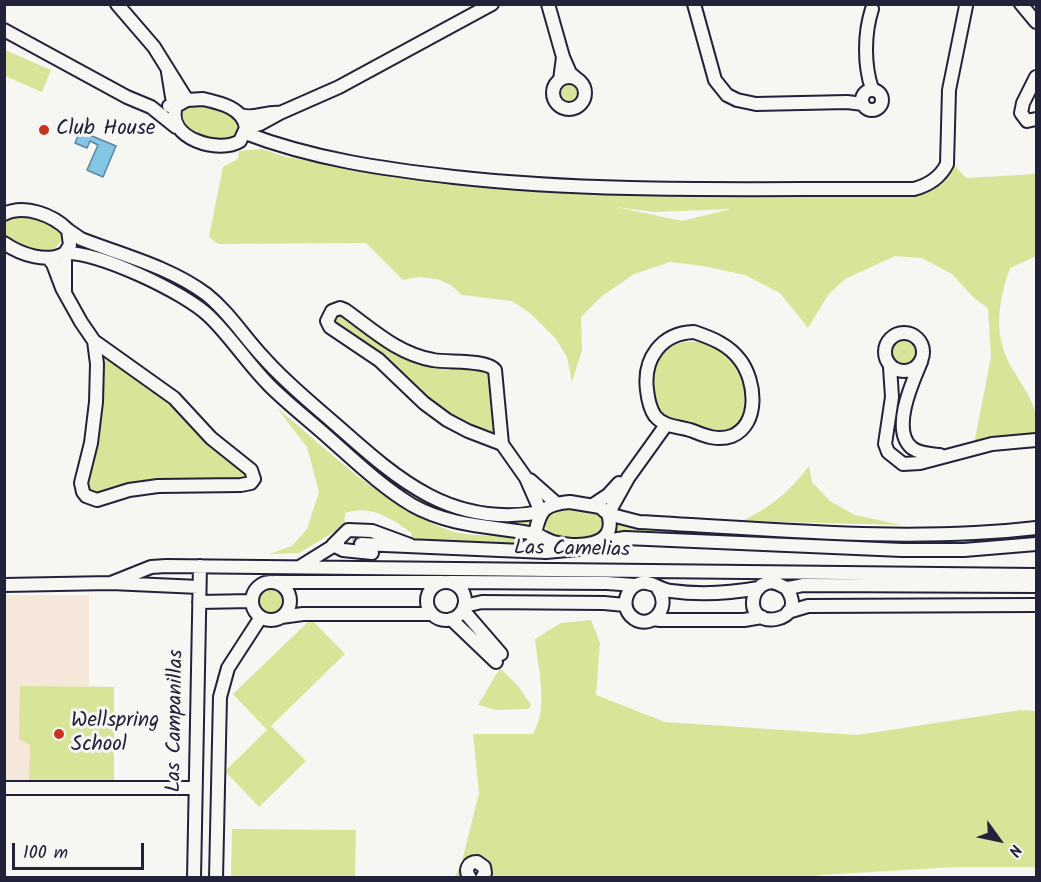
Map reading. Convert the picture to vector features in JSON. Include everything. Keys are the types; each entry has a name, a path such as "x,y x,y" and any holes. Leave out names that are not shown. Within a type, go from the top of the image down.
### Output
{"street":[{"path":"117,4 144,34 176,81 182,103 174,116 176,127"},
{"path":"4,30 127,97 151,107 191,138 213,145 236,144 246,131 339,87 492,4"},
{"path":"548,4 563,57 570,73 581,83 585,93 582,103 572,109 562,107 554,99 554,88 560,80 563,57"},
{"path":"694,4 715,80 727,95 737,100 756,104 847,102 863,104 871,110 878,108 882,103 880,93 872,89 867,70 867,31 872,6"},
{"path":"1021,4 1036,22"},
{"path":"241,115 246,131 277,145 320,157 393,170 501,182 622,188 914,189 932,183 947,164 949,90 966,5"},
{"path":"560,80 569,77 577,79"},
{"path":"1036,77 1021,108 1024,119 1032,121 1036,119"},
{"path":"863,104 863,94 872,89"},
{"path":"151,107 213,101 249,117 269,112 280,113"},
{"path":"7,212 38,213 58,221 81,239 178,278 204,293 299,393 376,460 411,487 449,505 506,516 541,512 556,503 570,502 600,507 608,514 639,522 907,535 985,534 1036,528"},
{"path":"65,294 65,253 70,245 68,230"},
{"path":"7,245 24,253 48,258 75,252 94,257 170,289 201,309 216,323 269,385 364,469 402,499 428,513 460,524 535,534 553,542 566,544 625,538 964,550 1036,543"},
{"path":"48,258 53,264 65,294 94,341 174,398 211,438 251,470 254,479 251,483 151,487 129,490 96,500 86,496 81,483 91,443 96,402 97,364 94,341"},
{"path":"502,444 460,428 438,414 379,360 330,327 327,321 329,315 335,309 345,310 376,335 419,357 444,362 479,363 492,366 497,376 502,444 526,478 541,512 532,544 520,551"},
{"path":"216,323 226,314"},
{"path":"694,332 729,348 740,359 750,381 752,409 746,426 733,435 716,438 666,425 656,417 651,409 646,384 650,360 660,346 675,335 694,332"},
{"path":"947,455 918,452 906,441 904,424 906,396 923,355 921,342 910,334 897,334 884,348 884,355 890,367 892,397 891,413 885,436 888,452 903,464 920,463 992,444 1036,440"},
{"path":"890,367 907,372 921,362"},
{"path":"301,566 350,542 416,548 561,552 578,549 608,534 610,528 608,514 628,478 666,425"},
{"path":"526,478 556,503"},
{"path":"593,505 600,502 618,484 628,478"},
{"path":"350,542 348,530 382,534 416,548"},
{"path":"350,542 343,550 381,553 400,547"},
{"name":"Las Camelias","path":"111,584 151,567 200,566 1036,575"},
{"name":"Las Campanillas","path":"194,878 200,566"},
{"path":"432,614 303,614 268,620 256,613 252,601 256,589 267,582 635,585 648,583 658,588 678,592 738,591 759,588 773,582 786,588 803,585 1036,586"},
{"path":"274,582 285,588 290,600 289,607 281,617"},
{"path":"451,619 498,658 463,608 463,592 455,584 446,582 432,587 427,598 429,610 438,618 451,619 457,616 463,608 482,602 625,605"},
{"name":"Las Camelias","path":"4,585 111,584 199,588"},
{"path":"635,585 627,594 625,605 636,620 744,620 762,617"},
{"path":"653,619 661,611 663,603 658,588"},
{"path":"759,588 755,593 753,604 755,610 762,617 771,621 777,620 788,612 808,606 1036,605"},
{"path":"786,588 791,598 788,612"},
{"path":"199,602 252,601"},
{"path":"216,878 220,697 228,668 261,618"},
{"path":"4,788 195,788"},
{"path":"470,878 467,868 471,863 477,862 484,867 485,873 482,878"}],"shaded area":[{"name":"Wellspring School","path":"4,595 89,595 89,686 114,687 114,782 5,784"}],"green space":[{"path":"5,50 51,70 42,92 5,76"},
{"path":"570,80 579,84 583,93 579,102 570,106 561,102 557,93 561,84"},
{"path":"203,103 231,113 240,123 238,138 213,143 179,125 179,110"},
{"path":"262,149 286,157 432,181 649,196 860,193 910,196 934,187 947,175 952,163 966,178 1036,174 1036,256 1010,268 1003,292 999,327 1009,363 1032,403 1037,419 1036,435 974,444 991,357 988,308 974,298 952,274 922,258 895,256 845,279 828,295 808,328 780,293 745,275 670,262 634,274 602,296 581,317 582,350 572,382 567,357 556,339 530,313 512,301 462,295 451,285 437,279 418,277 403,280 366,243 218,244 209,237 223,167 238,159 239,151","holes":["616,207 654,212 731,209 682,221"]},
{"path":"16,214 36,218 54,226 63,236 58,245 44,253 28,250 12,241 5,235 5,220"},
{"path":"342,313 378,340 492,373 497,430 490,435 452,419 336,328 332,318"},
{"path":"227,323 425,500 534,517 533,529 451,518 416,502 371,470 282,392 224,324"},
{"path":"903,337 914,342 919,353 914,364 903,369 892,364 887,353 892,342"},
{"path":"94,341 163,389 254,479 102,499 83,492 91,443"},
{"path":"681,342 702,342 721,351 729,358 740,375 747,394 747,413 744,421 735,430 716,438 671,424 661,416 652,394 651,382 654,370 668,349"},
{"path":"277,408 358,476 425,520 458,533 529,539 521,546 409,541 412,533 381,514 364,510 345,513 344,526 299,553 269,554 292,546 307,529 319,492 307,447"},
{"path":"809,466 812,482 830,501 855,515 902,525 742,521 779,498"},
{"path":"573,506 601,513 606,522 602,535 573,542 551,536 543,523 545,518 555,510"},
{"path":"615,521 628,524 1036,532 1036,537 933,546 791,539 616,535 613,533"},
{"path":"271,587 281,591 285,601 281,611 271,615 261,611 257,601 261,591"},
{"path":"311,619 345,654 271,726 306,761 259,807 225,771 267,730 233,694"},
{"path":"591,620 600,643 596,695 665,722 857,735 1021,710 1036,711 1036,867 955,867 821,875 807,878 454,878 461,865 479,793 473,734 533,734 538,724 541,700 535,639 561,623"},
{"path":"500,668 518,686 531,705 528,709 496,710 478,705"},
{"path":"20,686 114,687 114,782 29,783 30,745 19,739"},
{"path":"232,829 356,830 355,877 231,877"}],"water":[{"path":"80,131 116,146 103,177 87,170 98,145 90,141 87,148 75,143"}],"tunnel":[{"path":"352,539 361,539"}],"place":[{"name":"Club House","path":"44,130"},
{"name":"Wellspring School","path":"59,734"}]}
